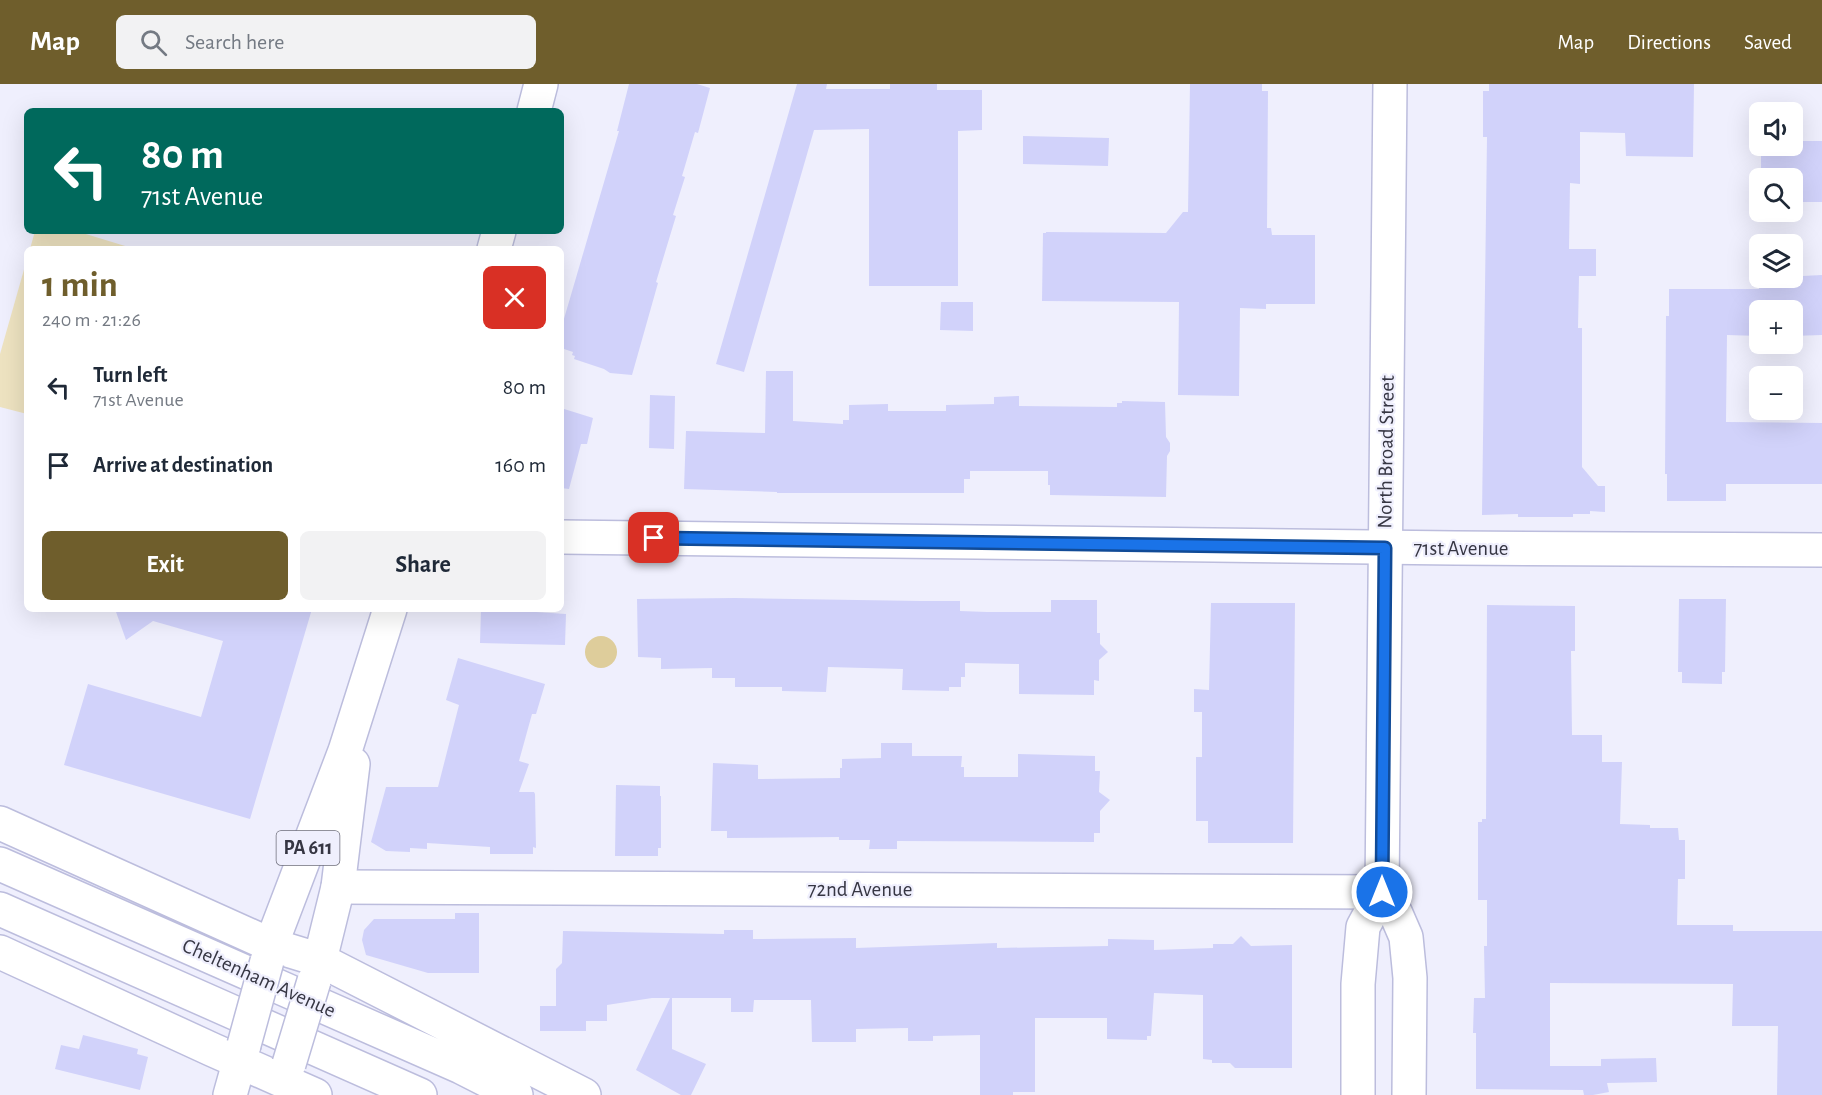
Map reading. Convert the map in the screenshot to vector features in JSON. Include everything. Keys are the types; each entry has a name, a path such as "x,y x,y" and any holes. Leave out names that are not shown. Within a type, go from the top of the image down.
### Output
{"main road":[{"path":"535,108 541,84"},
{"name":"North Broad Street","path":"1358,1095 1358,984 1363,927 1382,892 1390,84"},
{"name":"71st Avenue","path":"564,537 1385,548 1822,550"},
{"name":"PA 611","path":"230,1095 269,953 345,751 389,612"},
{"name":"PA 611","path":"284,1080 317,971 338,887 360,706"},
{"path":"0,823 269,953 317,971 584,1095"},
{"name":"Cheltenham Avenue","path":"0,864 461,1067 516,1095"},
{"name":"72nd Avenue","path":"338,887 1382,892"},
{"path":"1382,892 1396,914 1406,937 1410,978 1409,1095"},
{"name":"Cheltenham Avenue","path":"0,909 420,1095"},
{"path":"0,952 241,1053 284,1080 315,1095"}],"shaded area":[{"path":"34,234 86,234 125,246 31,246"},
{"path":"24,270 24,413 0,407 0,354"},
{"path":"601,636 612,641 617,652 612,663 601,668 590,663 585,652 590,641"}],"building":[{"path":"629,84 697,84 710,88 698,133 695,132 682,176 685,177 673,215 676,216 632,375 610,373 574,359 573,352 564,349 564,319 619,131 617,131"},
{"path":"797,84 827,84 826,89 890,89 890,84 937,84 937,90 982,90 982,130 958,131 958,286 869,286 869,129 814,130 744,372 716,364"},
{"path":"1190,84 1262,84 1262,91 1268,91 1267,228 1271,228 1272,235 1315,235 1315,304 1266,304 1266,309 1240,308 1239,396 1178,395 1179,302 1042,301 1043,233 1166,233 1183,212 1188,212"},
{"path":"1489,84 1694,84 1693,157 1626,156 1625,133 1580,132 1580,184 1570,183 1569,249 1596,249 1596,276 1579,276 1578,328 1582,328 1582,467 1598,486 1605,486 1605,512 1590,511 1590,514 1573,514 1573,517 1482,515 1487,137 1483,137 1483,91 1489,91"},
{"path":"1023,136 1109,138 1108,166 1023,164"},
{"path":"1803,141 1822,141 1822,202 1803,202 1803,168 1761,168 1761,156 1803,156"},
{"path":"1822,275 1822,335 1803,336 1803,300 1749,300 1749,336 1727,335 1726,422 1822,423 1822,484 1726,484 1726,501 1667,501 1667,474 1665,474 1666,316 1669,316 1669,289 1803,288 1803,276"},
{"path":"941,302 973,302 973,331 940,330"},
{"path":"766,371 793,371 793,421 843,424 843,420 849,420 849,405 888,404 888,411 946,411 946,405 994,404 994,397 1019,396 1019,406 1117,407 1117,403 1122,403 1122,401 1165,402 1166,437 1170,443 1167,456 1166,497 1050,495 1048,471 970,471 970,479 964,479 964,493 777,493 684,489 686,431 765,433"},
{"path":"650,395 675,396 674,449 649,448"},
{"path":"564,409 593,418 587,444 581,444 569,489 564,488"},
{"path":"637,599 960,601 960,611 987,612 1051,612 1051,600 1097,600 1097,633 1100,633 1100,644 1108,652 1099,660 1099,681 1094,680 1094,695 1019,694 1019,664 965,663 965,677 961,677 961,687 949,687 949,691 902,690 903,669 828,667 826,692 782,691 782,687 735,687 735,678 712,678 712,668 661,669 661,658 638,657"},
{"path":"1679,599 1726,599 1725,672 1722,672 1722,684 1682,683 1682,672 1678,672"},
{"path":"1211,603 1295,603 1293,843 1208,843 1208,821 1196,821 1196,757 1202,757 1202,712 1194,712 1194,689 1209,690"},
{"path":"1487,605 1575,606 1575,651 1571,651 1572,735 1602,735 1602,762 1622,762 1620,824 1650,825 1650,828 1678,828 1679,840 1685,840 1685,879 1678,879 1677,925 1733,925 1733,931 1822,931 1822,1095 1777,1095 1778,1026 1732,1026 1733,984 1550,983 1550,1066 1601,1066 1601,1059 1656,1058 1657,1082 1607,1083 1609,1092 1593,1095 1584,1095 1583,1090 1476,1089 1474,998 1485,998 1484,946 1487,946 1487,900 1478,900 1478,822 1486,819"},
{"path":"116,612 311,612 250,819 64,765 88,684 201,717 223,641 153,621 126,640"},
{"path":"481,612 566,614 565,645 480,643"},
{"path":"458,658 545,684 536,714 532,714 519,761 529,764 519,792 534,792 535,794 536,848 533,847 533,854 490,854 490,847 427,843 427,849 410,848 410,852 386,851 371,842 386,787 438,787 459,705 446,700"},
{"path":"881,743 912,743 912,756 962,756 961,767 964,767 964,777 1018,777 1018,754 1095,756 1095,771 1100,771 1099,792 1110,800 1100,811 1100,833 1094,833 1094,842 897,841 897,849 869,849 870,840 839,840 839,837 727,838 727,831 711,831 713,763 758,765 758,779 840,778 842,759 881,758"},
{"path":"616,785 660,786 661,848 658,848 658,856 615,856"},
{"path":"455,913 479,913 479,973 428,973 366,955 362,940 364,930 374,919 455,919"},
{"path":"724,930 753,930 753,939 856,938 856,948 997,943 997,948 1108,946 1108,939 1154,940 1154,950 1213,948 1213,944 1233,944 1241,936 1251,946 1292,945 1292,1068 1235,1068 1230,1063 1212,1063 1212,1060 1203,1059 1203,995 1154,993 1151,1036 1147,1036 1147,1040 1107,1039 1107,1018 1035,1018 1035,1092 1013,1092 1013,1095 980,1095 980,1035 933,1036 933,1041 908,1041 908,1028 856,1029 856,1042 812,1042 811,1000 754,1000 753,1012 731,1012 731,998 672,998 672,1049 706,1064 691,1095 681,1095 636,1070 670,998 652,998 607,1005 607,1021 586,1021 586,1031 540,1031 540,1006 556,1006 556,969 562,963 563,931 724,934"},
{"path":"83,1035 138,1049 137,1054 148,1057 140,1090 55,1069 61,1045 79,1049"}],"route":[{"path":"654,538 1385,548 1382,892"}]}
